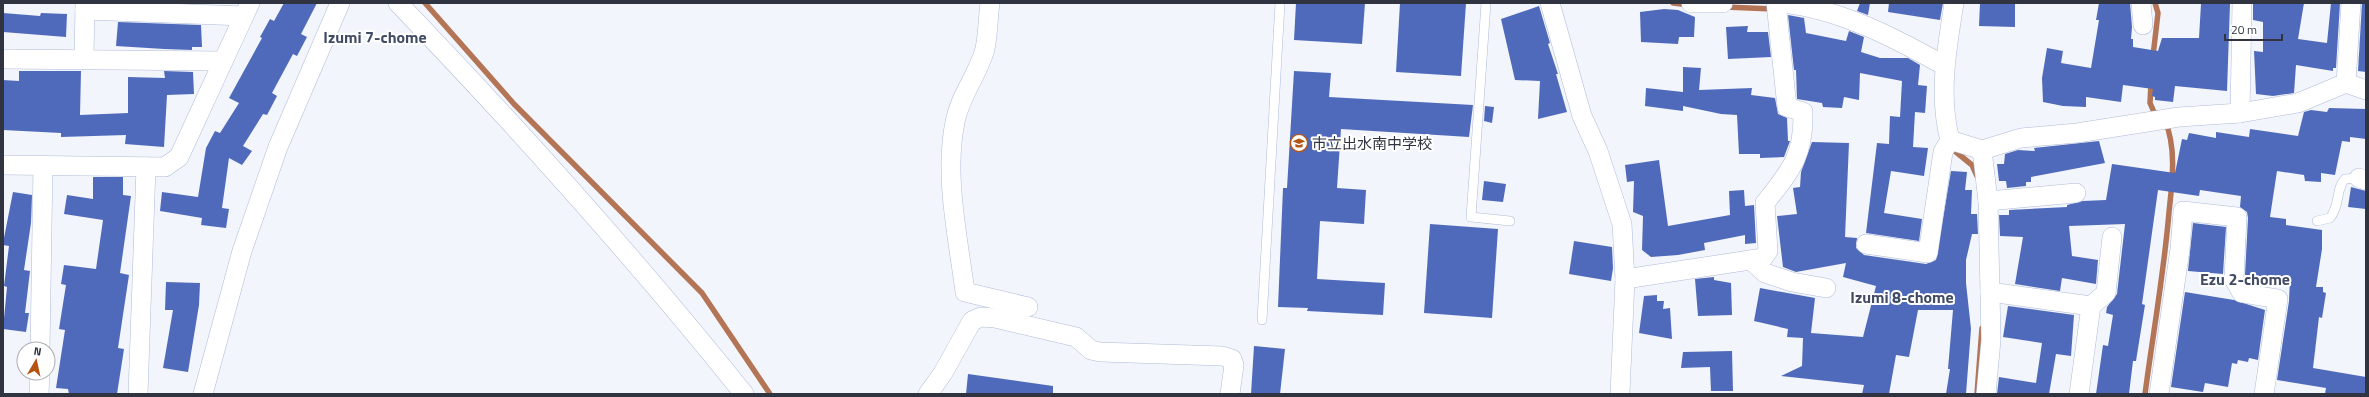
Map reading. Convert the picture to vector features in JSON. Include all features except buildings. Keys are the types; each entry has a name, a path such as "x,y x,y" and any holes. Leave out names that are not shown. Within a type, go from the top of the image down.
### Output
{"street":[{"path":"203,394 242,252 278,147 340,3"},
{"path":"398,3 468,76 613,236 744,394"},
{"path":"990,3 985,48 973,79 960,102 951,144 953,199 965,292 1028,307"},
{"path":"1550,3 1582,116 1598,151 1622,224 1625,279 1620,394"},
{"path":"1691,3 1723,3"},
{"path":"1625,279 1763,258 1768,251 1765,203 1792,169 1803,133 1802,112 1787,107 1776,3"},
{"path":"1782,3 1842,17 1945,66"},
{"path":"1866,244 1928,253 1943,152 1950,140 1945,120 1945,66 1954,3"},
{"path":"2141,3 2143,25"},
{"path":"2240,112 2242,3"},
{"path":"2346,83 2351,3"},
{"path":"3,166 165,167 179,157 222,61 247,10 85,7 84,58"},
{"path":"3,58 222,61"},
{"path":"1950,140 1982,150 2021,138 2077,133 2178,116 2240,112 2298,103 2346,83 2366,90"},
{"path":"1982,150 1988,201 1991,340 1986,394"},
{"path":"40,341 43,166"},
{"path":"138,394 146,167"},
{"path":"1988,201 2076,194"},
{"path":"2159,394 2180,249 2183,211 2237,217 2234,279 2242,293 2278,299 2264,394"},
{"path":"2079,394 2091,306 2106,293 2112,237"},
{"path":"1751,260 1765,273 1792,282 1826,288"},
{"path":"1990,292 2091,306"},
{"path":"928,394 943,373 972,320 981,318 994,318 1076,337 1091,350 1100,352 1222,356 1232,358 1234,365 1230,394"},
{"path":"39,394 40,381"}],"lane":[{"path":"1262,320 1280,3"},
{"path":"1486,3 1471,217 1510,221"},
{"path":"2317,221 2330,218 2337,210 2341,184 2345,179 2362,179"}],"waterway":[{"path":"425,3 514,104 702,293 770,394"},
{"path":"1673,3 1689,5"},
{"path":"2153,56 2158,13 2155,3"},
{"path":"1725,7 1773,9"},
{"path":"2151,83 2150,103 2154,112 2159,114"},
{"path":"2145,394 2167,235 2173,166 2171,143 2165,121"},
{"path":"1951,148 1972,165 1977,176"},
{"path":"1977,394 1982,328"}],"place":[{"name":"市立出水南中学校","path":"1299,143"}],"district":[{"name":"Izumi 7-chome","path":"375,37"},
{"name":"Ezu 2-chome","path":"2245,279"},
{"name":"Izumi 8-chome","path":"1902,297"}]}
